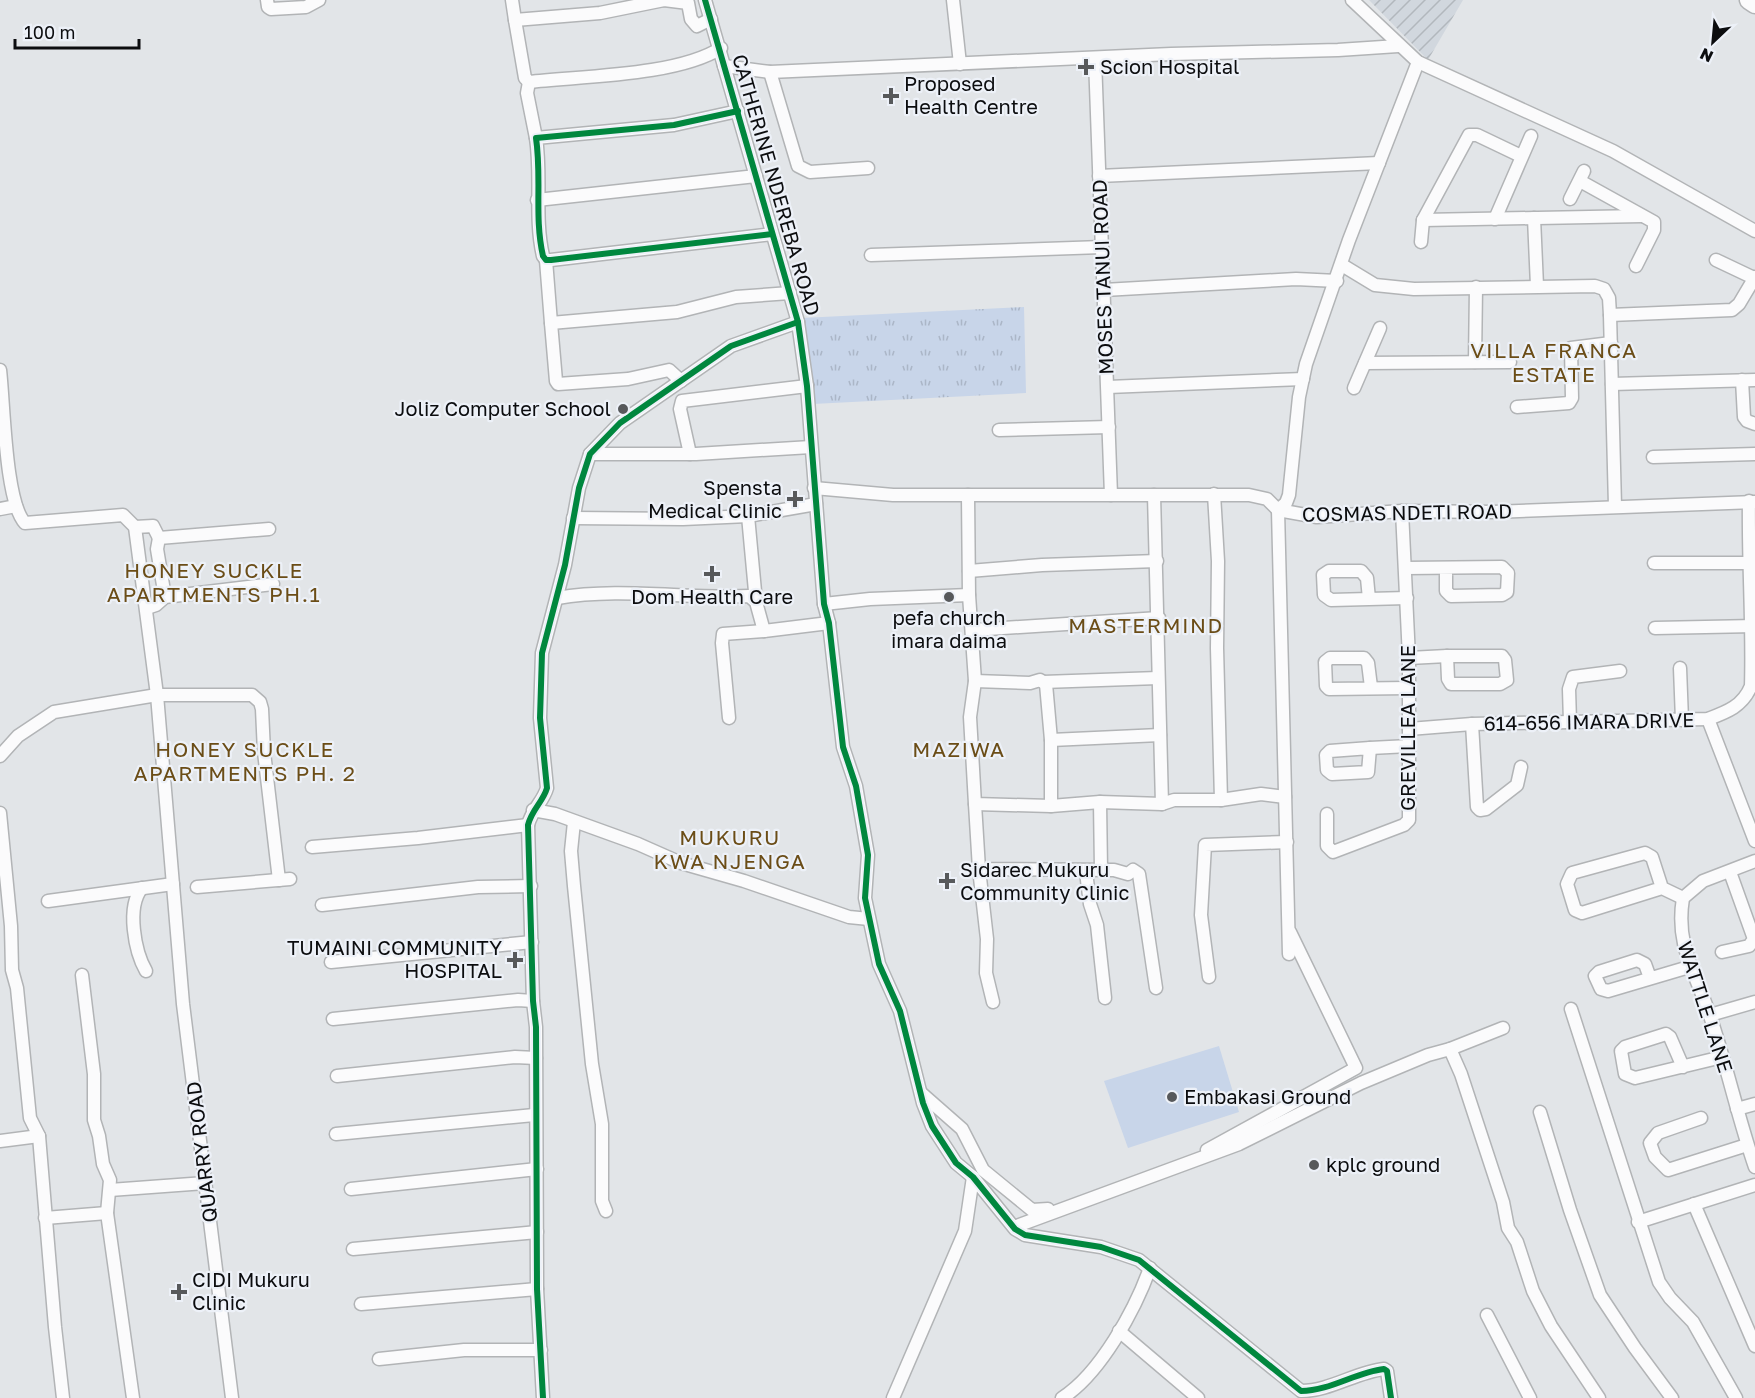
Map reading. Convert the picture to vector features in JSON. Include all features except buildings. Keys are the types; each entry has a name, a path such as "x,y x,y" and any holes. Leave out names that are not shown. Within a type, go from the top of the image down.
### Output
{"highway":[{"path":"1749,0 1755,4"}],"street":[{"path":"267,0 268,7 271,9 306,7 319,0"},
{"path":"512,0 522,64 525,78 529,82"},
{"path":"515,20 600,13 664,0 688,3 691,19 697,26 711,19"},
{"name":"CATHERINE NDEREBA ROAD","path":"705,0 721,48 724,66 798,322 807,386 824,604 830,623 843,747 856,786 868,855 865,898 879,964 900,1011 920,1092 932,1126 956,1163 973,1177 1014,1227"},
{"path":"953,0 960,64"},
{"path":"1352,0 1398,46 1418,62 1613,151 1755,231"},
{"path":"724,66 770,72 1398,46"},
{"path":"529,82 657,68 707,57 721,48"},
{"name":"MOSES TANUI ROAD","path":"1095,59 1111,495"},
{"path":"1289,954 1278,510 1282,508 1289,495 1303,378 1349,240 1418,62"},
{"path":"770,72 798,166 810,172 868,168"},
{"path":"529,82 527,93 540,164 537,200 541,249 546,260 556,381 558,384 628,379 669,370 681,381"},
{"path":"536,138 674,125 738,111"},
{"path":"1421,242 1423,220 1469,135 1477,135 1521,156"},
{"path":"1496,219 1531,136"},
{"path":"1099,176 1379,164"},
{"path":"537,200 756,176"},
{"path":"1570,199 1582,176 1654,222 1655,227 1636,266"},
{"path":"1423,220 1642,216"},
{"path":"1534,218 1537,286"},
{"path":"546,260 772,234"},
{"path":"871,255 1102,247"},
{"path":"1610,315 1732,310 1739,304 1755,278 1714,260"},
{"path":"1342,265 1375,285 1414,289 1537,286 1604,289 1609,298 1610,315 1615,506"},
{"path":"1104,290 1296,279 1337,281"},
{"path":"1475,362 1476,287"},
{"path":"551,323 666,313 736,297 790,293"},
{"path":"543,1398 537,1289 537,1169 534,1114 536,1027 532,1001 528,825 533,810 544,799 547,788 539,688 542,653 557,598 573,518 590,454 620,423 737,342 798,322"},
{"path":"1354,388 1380,328"},
{"path":"1517,407 1569,403 1572,399 1571,348 1611,343"},
{"path":"1365,363 1510,362"},
{"path":"0,370 5,471 17,515 25,523 123,515 135,527 153,526 159,538 157,549 165,597"},
{"path":"1108,387 1303,378"},
{"path":"1612,384 1749,380 1744,417 1747,421 1755,423"},
{"path":"690,454 680,409 682,401 807,386"},
{"path":"999,430 1109,427"},
{"path":"590,454 690,454 811,447"},
{"path":"1653,457 1755,454"},
{"name":"COSMAS NDETI ROAD","path":"814,488 854,493 1258,496 1273,503 1278,510 1317,517 1402,511 1493,512 1752,501"},
{"path":"1214,494 1218,561 1217,648 1221,800"},
{"path":"968,495 969,595 975,681 970,717 979,869 987,939 986,973 993,1002"},
{"path":"1154,495 1159,618 1158,678 1162,804"},
{"name":"614-656 IMARA DRIVE","path":"1409,729 1472,724 1708,719 1733,710 1748,695 1753,686 1752,501"},
{"path":"573,518 683,519 748,516 816,504"},
{"path":"0,509 16,506"},
{"name":"GREVILLEA LANE","path":"1327,814 1327,846 1333,852 1407,823 1410,817 1409,658 1402,511"},
{"path":"748,516 756,602 764,631"},
{"name":"QUARRY ROAD","path":"135,527 157,695 183,1004 232,1398"},
{"path":"159,538 269,528"},
{"path":"969,571 1042,565 1157,561"},
{"path":"1654,563 1751,563"},
{"path":"1406,568 1502,567 1508,573 1509,587 1502,595 1451,596 1446,591 1446,568"},
{"path":"147,608 156,605 165,597 273,584"},
{"path":"557,598 617,594 711,598 749,596 756,602"},
{"path":"824,604 870,598 969,595"},
{"path":"1369,599 1407,598"},
{"path":"973,630 1159,618"},
{"path":"729,718 723,634 830,623"},
{"path":"1655,628 1754,626"},
{"path":"1409,658 1447,656 1502,656 1505,660 1506,682 1451,684 1448,679 1447,656"},
{"path":"1680,668 1682,720"},
{"path":"1570,722 1569,689 1573,677 1620,671"},
{"path":"975,681 1043,682 1158,678"},
{"path":"1043,682 1048,690 1051,806"},
{"path":"1371,687 1408,688"},
{"path":"0,756 18,736 54,712 157,695 252,695 260,702 284,879 197,887"},
{"path":"1708,719 1755,841"},
{"path":"1472,724 1478,809 1486,809 1517,785 1520,771"},
{"path":"1051,740 1160,735"},
{"path":"1370,748 1409,746"},
{"path":"975,804 1051,806 1100,802 1162,804 1174,800 1221,800 1261,794 1285,797"},
{"path":"1100,802 1101,870"},
{"path":"533,810 574,822 681,863 744,881 849,917 869,919"},
{"path":"0,813 12,970 17,988 30,1118 39,1136 63,1398"},
{"path":"574,822 571,851 592,1064 602,1124 602,1201 606,1211"},
{"path":"312,847 528,825"},
{"path":"1209,977 1201,915 1205,845 1287,842"},
{"path":"1662,888 1653,861 1648,854 1572,873 1567,884 1575,910 1586,913 1662,888 1683,898 1703,881 1755,861"},
{"path":"979,869 1086,872 1114,870 1128,874 1133,870 1139,874 1156,988"},
{"path":"1086,872 1090,904 1097,925 1105,998"},
{"path":"1722,952 1749,946 1754,939 1730,872"},
{"path":"48,901 174,884"},
{"path":"322,905 478,887 531,886"},
{"path":"142,888 136,895 134,905 141,962 146,971"},
{"name":"WATTLE LANE","path":"1683,898 1680,918 1681,940 1689,967 1710,1016 1755,1167"},
{"path":"920,1092 962,1129 983,1170 1036,1212 1180,1158 1199,1154 1356,1068 1289,928"},
{"path":"331,962 532,942"},
{"path":"1650,978 1689,967"},
{"path":"82,975 94,1074 94,1120 110,1190 107,1213 133,1398"},
{"path":"333,1019 518,1000 532,1001"},
{"path":"1710,1016 1755,1002"},
{"path":"1571,1009 1659,1282 1670,1299 1693,1322 1736,1398"},
{"path":"1014,1227 1239,1144 1361,1083 1428,1055 1450,1049 1503,1028"},
{"path":"1683,1067 1670,1037 1665,1034 1625,1047 1621,1051 1625,1074 1630,1078 1683,1067 1722,1058"},
{"path":"1450,1049 1492,1170 1508,1228 1517,1242 1533,1291 1551,1326 1599,1398"},
{"path":"337,1076 515,1057 536,1058"},
{"path":"1737,1109 1755,1104"},
{"path":"1540,1112 1570,1210 1600,1295 1672,1398"},
{"path":"336,1134 534,1114"},
{"path":"1701,1118 1659,1133 1650,1143 1655,1157 1668,1170 1747,1145"},
{"path":"0,1141 39,1136"},
{"path":"351,1189 537,1169"},
{"path":"893,1398 965,1231 973,1177"},
{"path":"110,1190 205,1183"},
{"path":"1638,1222 1754,1186"},
{"path":"1694,1204 1755,1346"},
{"path":"45,1218 107,1213"},
{"path":"1014,1227 1025,1234 1101,1246 1135,1258 1301,1390 1323,1388 1364,1372 1384,1369 1387,1371 1391,1398"},
{"path":"353,1249 537,1232"},
{"path":"1062,1398 1081,1383 1119,1331 1140,1297 1150,1268"},
{"path":"361,1304 537,1289"},
{"path":"1487,1315 1530,1398"},
{"path":"1119,1331 1198,1398"},
{"path":"380,1359 464,1350 541,1350"}],"shaded area":[{"path":"1369,0 1463,0 1428,60"}],"green space":[{"path":"1024,307 1026,393 813,404 802,318"},
{"name":"Embakasi Ground","path":"1219,1046 1239,1112 1128,1148 1104,1081"}],"cycle path":[{"path":"705,0 798,322 807,386 824,604 829,623 843,747 856,786 868,855 865,898 879,964 900,1011 923,1103 932,1126 956,1163 973,1177 1015,1229 1025,1235 1101,1247 1139,1260 1301,1391 1322,1388 1384,1369 1387,1371 1391,1398"},
{"path":"738,111 674,125 536,138 539,227 543,256 546,260 551,260 772,234"},
{"path":"543,1398 537,1289 536,1027 533,1001 528,825 547,788 540,718 542,653 565,565 579,488 590,454 620,423 731,346 798,322"}],"place":[{"name":"Scion Hospital","path":"1086,67"},
{"name":"Proposed Health Centre","path":"891,96"},
{"name":"Joliz Computer School","path":"623,409"},
{"name":"Spensta Medical Clinic","path":"795,499"},
{"name":"Dom Health Care","path":"712,574"},
{"name":"pefa church imara daima","path":"949,597"},
{"name":"Sidarec Mukuru Community Clinic","path":"947,881"},
{"name":"TUMAINI COMMUNITY HOSPITAL","path":"515,960"},
{"name":"Embakasi Ground","path":"1172,1097"},
{"name":"kplc ground","path":"1314,1165"},
{"name":"CIDI Mukuru Clinic","path":"179,1292"}],"district":[{"name":"VILLA FRANCA ESTATE","path":"1554,363"},
{"name":"HONEY SUCKLE APARTMENTS PH.1","path":"214,583"},
{"name":"MASTERMIND","path":"1146,626"},
{"name":"MAZIWA","path":"959,750"},
{"name":"HONEY SUCKLE APARTMENTS PH. 2","path":"245,762"},
{"name":"MUKURU KWA NJENGA","path":"730,850"}]}
